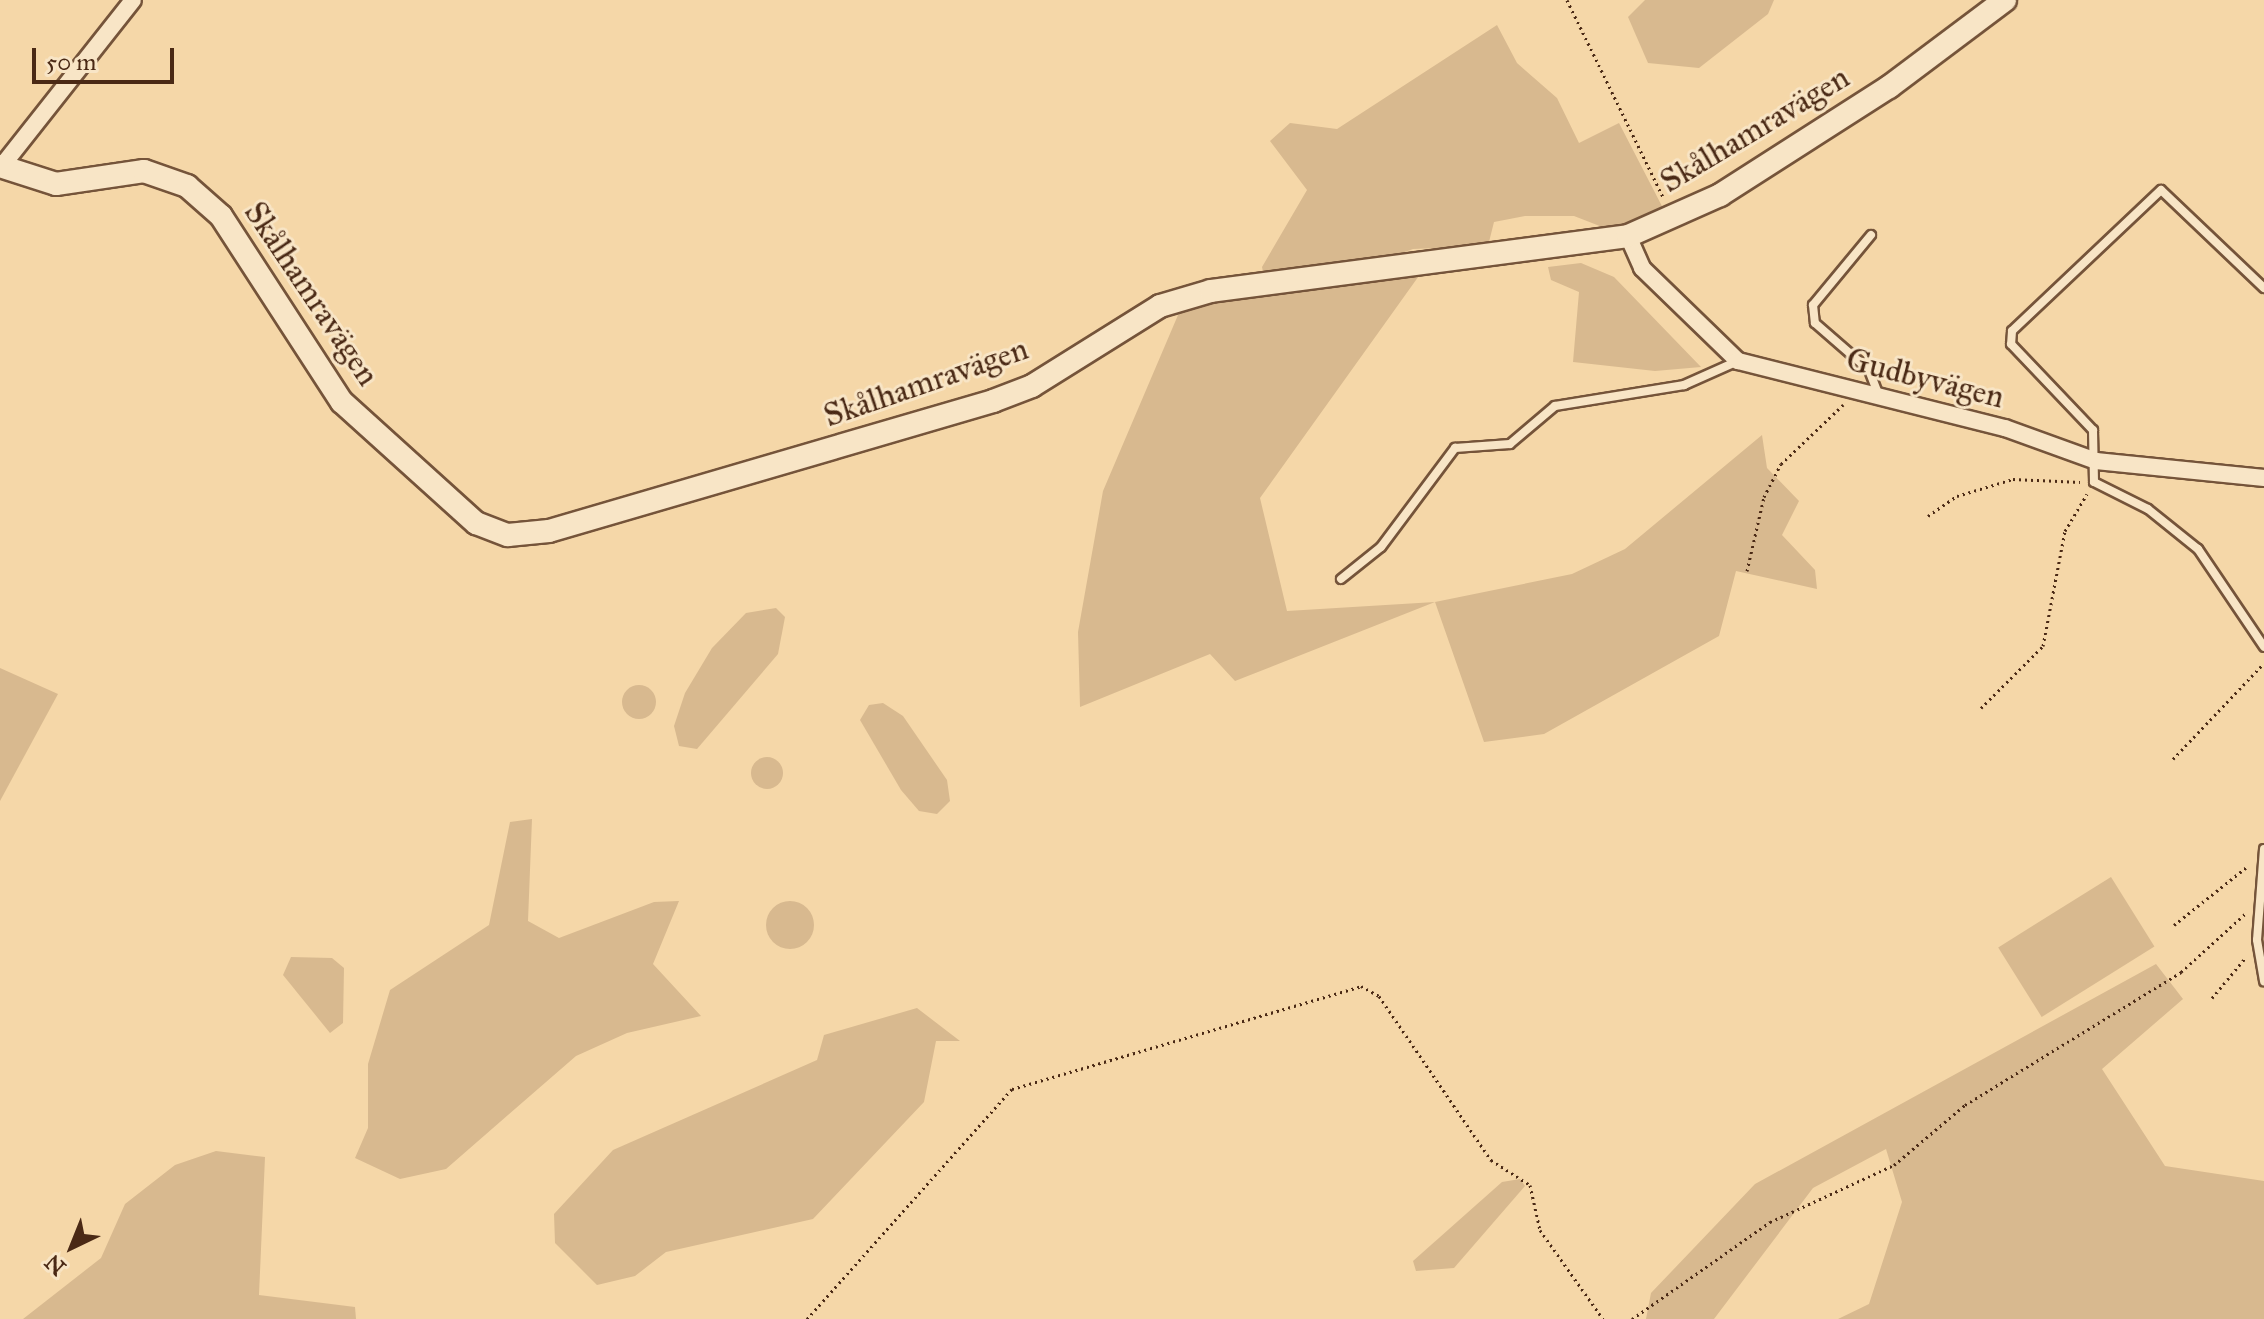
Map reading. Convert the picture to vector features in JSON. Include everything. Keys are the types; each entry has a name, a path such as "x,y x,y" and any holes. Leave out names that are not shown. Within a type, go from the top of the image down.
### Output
{"street":[{"path":"1,166 133,0"},
{"name":"Skålhamravägen","path":"1,166 56,184 91,185 144,171 187,186 221,216 342,402 476,523 508,535 549,531 993,401 1032,386 1160,306 1211,291 1628,236 1671,219 1889,87 2005,0"},
{"path":"1628,236 1642,268 1738,361"},
{"name":"Gudbyvägen","path":"1738,361 1878,394 2096,461 2264,478"}],"lane":[{"path":"2264,288 2161,190 2012,331 2011,344 2093,430 2096,461 2094,482 2148,509 2198,549 2264,647"},
{"path":"1871,235 1813,305 1815,323 1869,370 1878,394"},
{"path":"1341,579 1381,547 1455,448 1510,444 1555,406 1684,385 1738,361"},
{"path":"2262,852 2263,893 2257,940 2264,981"}],"path":[{"path":"1567,0 1671,219"},
{"path":"1747,571 1764,497 1781,464 1861,390"},
{"path":"1928,516 1957,496 2013,479 2094,482 2065,531 2043,646 1981,708"},
{"path":"2173,759 2264,663"},
{"path":"2174,925 2262,852"},
{"path":"1632,1319 1770,1222 1894,1165 1965,1105 2181,972 2263,893"},
{"path":"2212,998 2257,940"},
{"path":"807,1319 1012,1089 1361,986 1379,996 1491,1160 1530,1185 1540,1230 1603,1319"}],"shaded area":[{"path":"1645,0 1774,0 1768,14 1699,68 1648,63 1628,17"},
{"path":"1497,25 1517,63 1557,98 1579,143 1619,123 1665,212 1610,230 1574,216 1525,216 1494,222 1488,246 1413,249 1374,263 1264,277 1262,267 1307,190 1270,141 1290,123 1337,129"},
{"path":"1581,263 1614,277 1701,367 1655,371 1573,362 1579,292 1551,280 1548,267"},
{"path":"1421,273 1260,498 1287,611 1435,602 1235,681 1210,654 1080,707 1078,632 1103,491 1181,308"},
{"path":"1762,435 1767,468 1799,501 1782,535 1815,570 1817,589 1736,571 1719,636 1544,734 1484,742 1435,602 1572,574 1625,549"},
{"path":"776,608 785,617 778,654 697,749 679,746 674,726 685,693 712,648 746,613"},
{"path":"0,668 58,694 0,801"},
{"path":"639,685 651,690 656,702 651,714 639,719 627,714 622,702 627,690"},
{"path":"883,703 903,716 947,780 950,801 937,814 919,811 901,790 860,720 869,705"},
{"path":"767,757 778,762 783,773 778,784 767,789 756,784 751,773 756,762"},
{"path":"532,819 528,921 559,938 654,902 679,901 653,964 701,1016 627,1033 576,1056 446,1169 400,1179 355,1158 368,1128 368,1064 390,990 489,925 510,822"},
{"path":"2111,877 2154,947 2042,1017 1998,947"},
{"path":"790,901 807,908 814,925 807,942 790,949 773,942 766,925 773,908"},
{"path":"291,957 332,958 344,968 343,1023 330,1033 283,975"},
{"path":"2156,964 2183,999 2102,1069 2165,1166 2264,1181 2264,1319 1838,1319 1869,1304 1902,1202 1886,1149 1813,1188 1714,1319 1646,1319 1651,1293 1755,1184"},
{"path":"917,1008 960,1041 936,1041 924,1102 813,1219 666,1252 635,1276 597,1285 555,1243 554,1214 613,1150 817,1060 824,1035"},
{"path":"216,1151 265,1157 259,1295 355,1307 356,1319 23,1319 101,1258 125,1204 175,1165"},
{"path":"1520,1179 1525,1186 1454,1268 1416,1271 1413,1261 1502,1182"}]}
